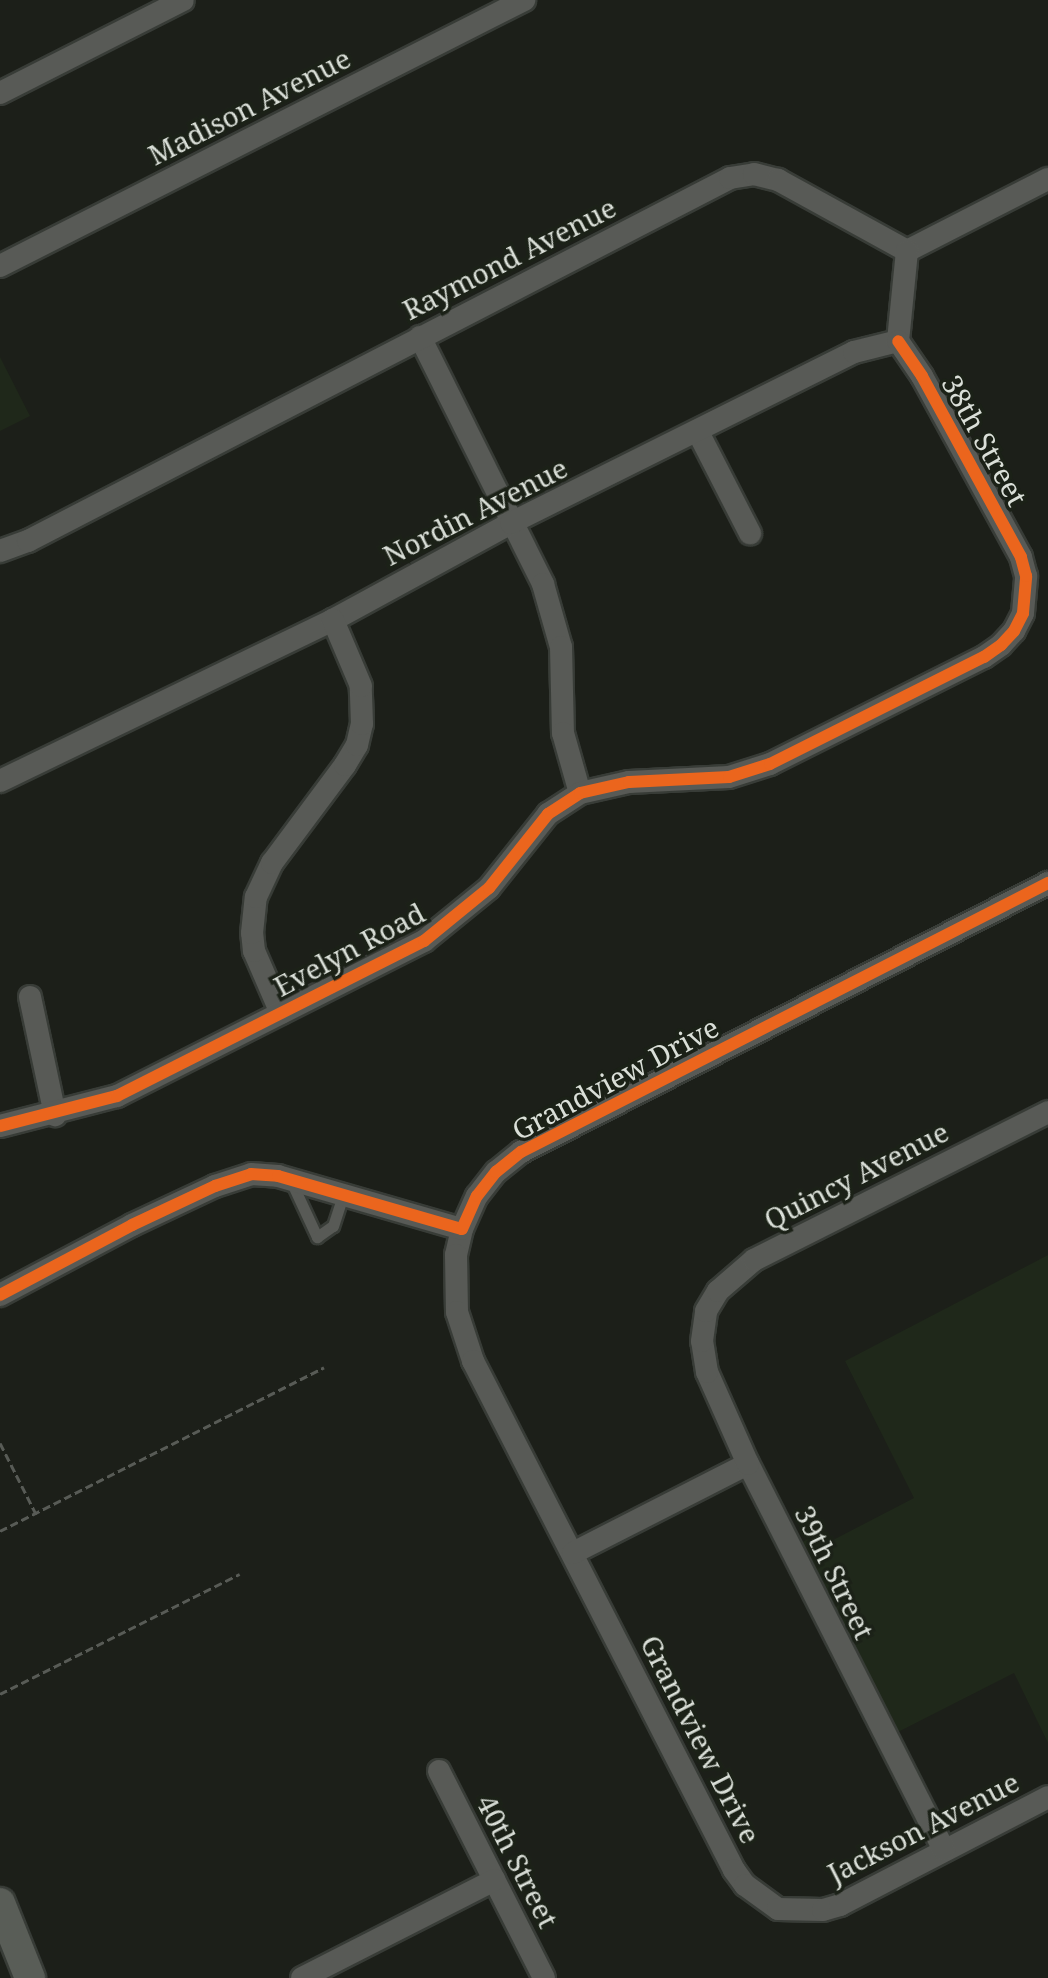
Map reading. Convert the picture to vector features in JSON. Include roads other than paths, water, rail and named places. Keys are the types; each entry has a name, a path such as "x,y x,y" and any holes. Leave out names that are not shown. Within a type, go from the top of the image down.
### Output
{"main road":[{"path":"0,1903 30,1978"}],"street":[{"path":"0,93 183,0"},
{"name":"Madison Avenue","path":"0,266 524,0"},
{"name":"Raymond Avenue","path":"0,551 28,541 730,178 754,174 778,180 907,251"},
{"path":"898,341 907,251 1048,179"},
{"path":"420,337 543,584 554,618 564,671 563,733 580,793"},
{"name":"Nordin Avenue","path":"0,781 333,620 511,523 854,352 898,341"},
{"name":"38th Street","path":"898,341 922,376 1021,557 1026,576 1023,613"},
{"path":"698,432 750,533"},
{"name":"Evelyn Road","path":"0,1126 55,1115 117,1096 424,941 489,888 548,814 580,793 629,782 729,777 770,764 984,657 1014,631 1023,613"},
{"path":"281,1013 254,951 252,933 256,897 272,863 345,765 357,745 362,724 361,686 333,620"},
{"name":"Grandview Drive","path":"778,1909 753,1892 734,1870 463,1336 455,1287 462,1229 477,1196 496,1172 521,1152 1048,883"},
{"path":"30,997 55,1115"},
{"name":"Quincy Avenue","path":"706,1311 718,1291 754,1260 1048,1112"},
{"path":"0,1295 132,1225 215,1186 251,1174 291,1180 462,1229"},
{"name":"39th Street","path":"706,1311 702,1341 707,1372 748,1464 944,1850"},
{"path":"573,1553 748,1464"},
{"name":"40th Street","path":"439,1771 544,1978"},
{"name":"Jackson Avenue","path":"778,1909 798,1912 840,1905 1048,1797"},
{"path":"302,1978 494,1880"}],"lane":[{"path":"291,1180 317,1237 333,1226 343,1195"}]}
